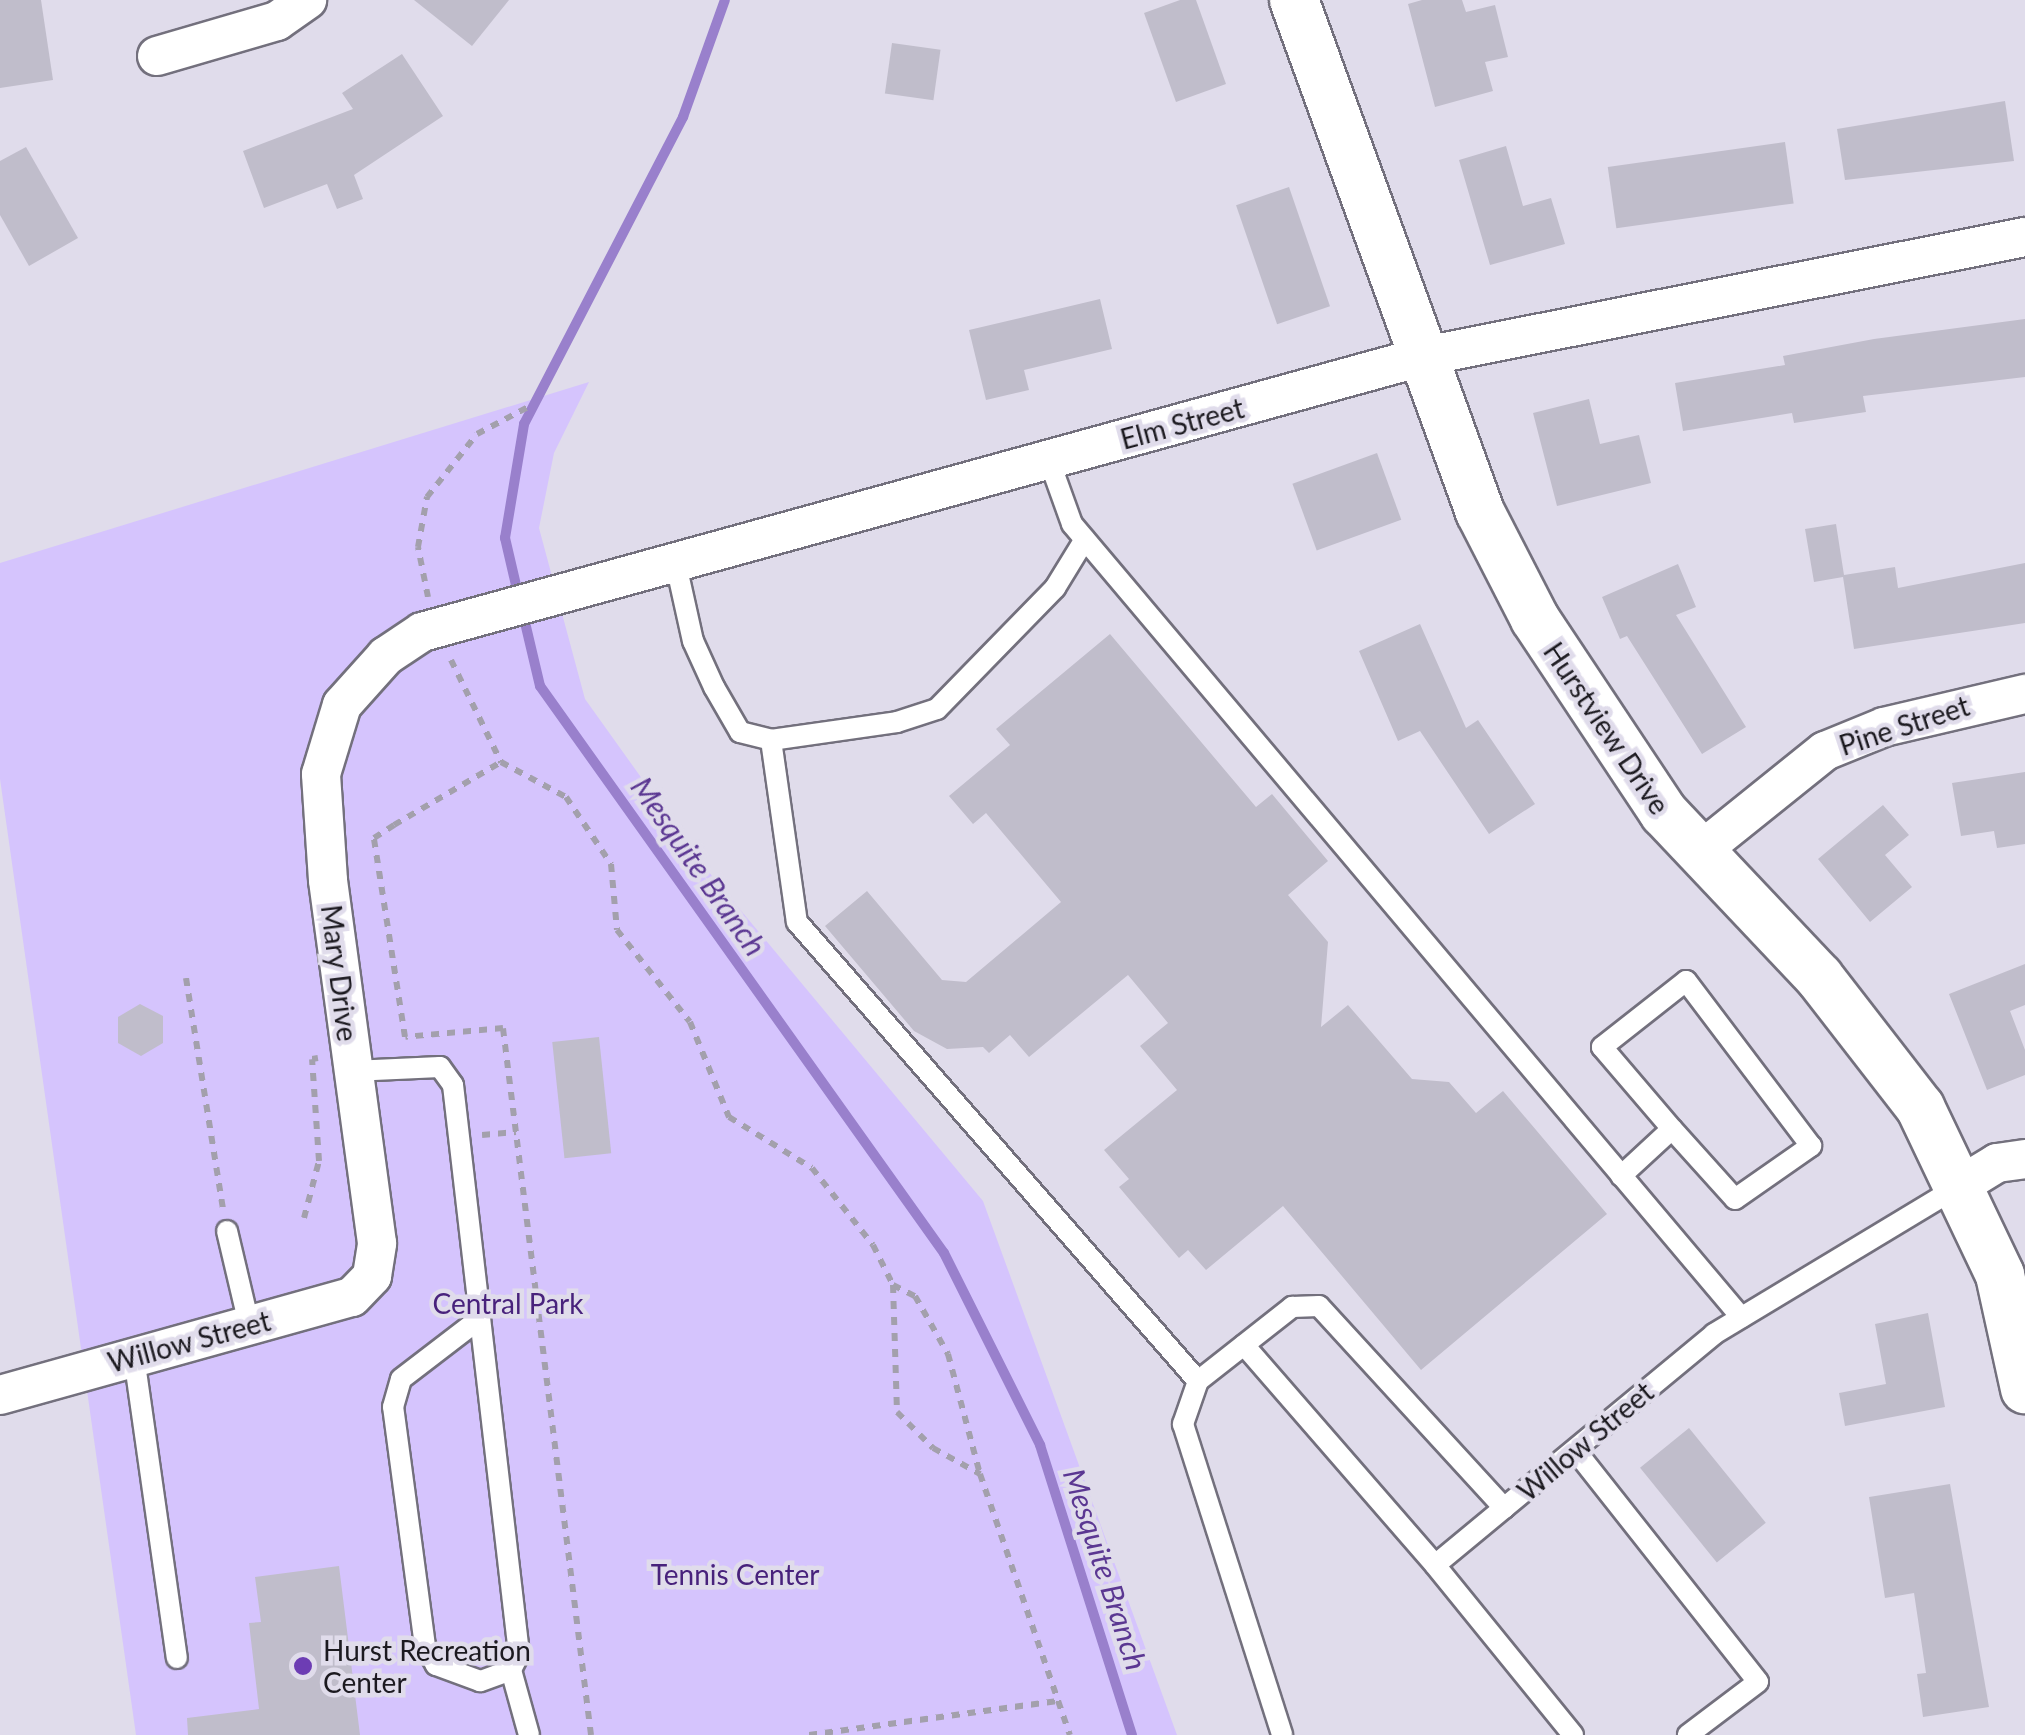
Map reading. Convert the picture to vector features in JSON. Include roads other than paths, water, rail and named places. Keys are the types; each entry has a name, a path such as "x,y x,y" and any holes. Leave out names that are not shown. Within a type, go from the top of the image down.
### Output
{"street":[{"path":"157,56 276,20 307,0"},
{"name":"Hurstview Drive","path":"1294,0 1480,512 1534,620 1573,685 1698,852 1876,1044 1920,1107 1961,1186 2000,1275 2025,1389"},
{"name":"Elm Street","path":"364,679 386,656 434,627 1424,356 2025,238"},
{"name":"Mary Drive","path":"364,679 342,705 322,774 322,833 378,1243 372,1276"},
{"name":"Pine Street","path":"1698,852 1825,752 1884,726 2025,694"},
{"name":"Willow Street","path":"1961,1186 1997,1163 2025,1159"},
{"name":"Willow Street","path":"0,1395 352,1297 372,1276"}],"lane":[{"path":"1049,460 1072,524 1741,1317"},
{"path":"676,560 694,641 714,687 740,732 771,740 897,722 937,709 1055,588 1086,539"},
{"path":"771,740 797,922 1198,1380 1183,1424 1282,1735"},
{"path":"1686,980 1811,1146 1735,1199 1672,1129 1602,1047 1686,980"},
{"path":"352,1071 440,1068 453,1086 519,1654 512,1670 530,1735"},
{"path":"1621,1176 1672,1129"},
{"name":"Willow Street","path":"1198,1380 1292,1307 1319,1306 1504,1508 1741,1317 1961,1186"},
{"path":"226,1231 249,1324"},
{"path":"478,1320 401,1380 394,1407 425,1646 436,1665 454,1676 480,1681 512,1670"},
{"path":"1244,1345 1434,1565 1573,1735"},
{"path":"134,1358 177,1658"},
{"path":"1575,1450 1758,1682 1688,1735"},
{"path":"1434,1565 1504,1508"}],"waterway":[{"name":"Mesquite Branch","path":"519,598 505,538 524,424 683,117 725,0"},
{"name":"Mesquite Branch","path":"523,614 540,686 944,1253 1040,1445 1132,1735"}],"place":[{"name":"Hurst Recreation Center","path":"303,1666"}],"park label":[{"name":"Central Park","path":"508,1303"},
{"name":"Tennis Center","path":"735,1574"}]}
